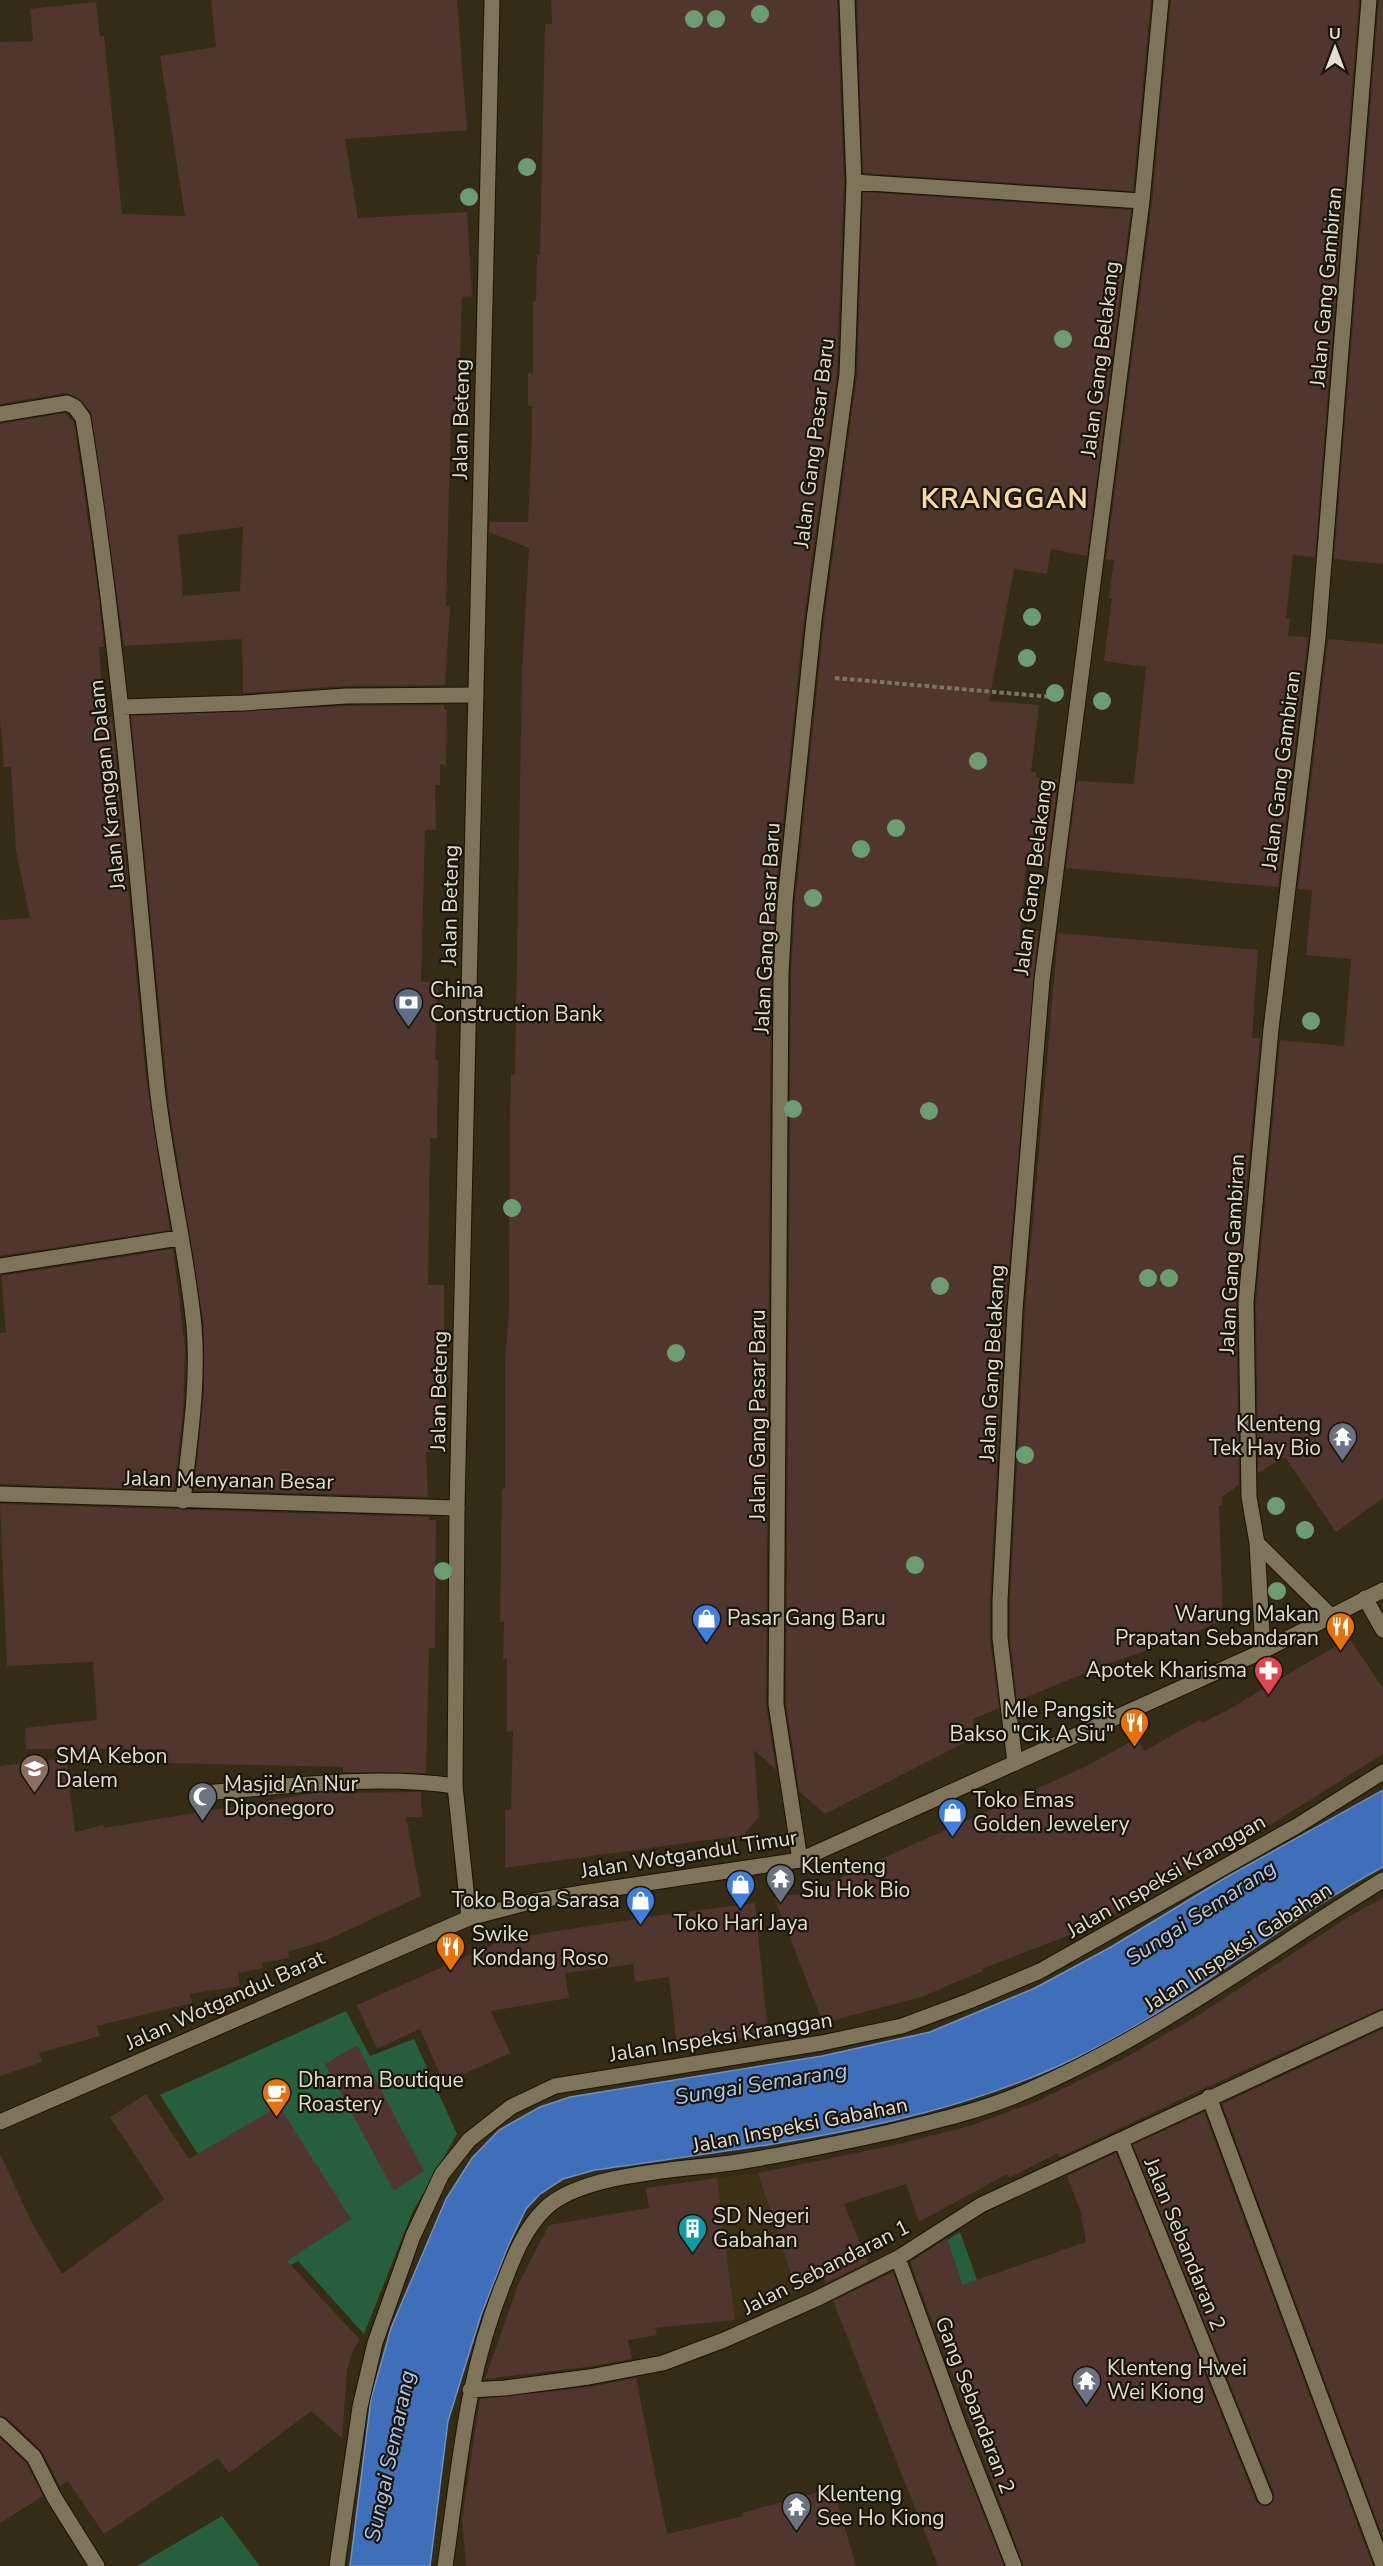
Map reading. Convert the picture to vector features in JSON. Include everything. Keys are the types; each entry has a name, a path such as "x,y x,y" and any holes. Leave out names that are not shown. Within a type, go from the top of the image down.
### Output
{"street":[{"name":"Jalan Beteng","path":"469,1918 455,1786 457,1508 492,0"},
{"name":"Jalan Gang Pasar Baru","path":"801,1860 776,1692 782,974 785,901 808,676 847,374 854,182 847,0"},
{"name":"Jalan Gang Belakang","path":"1016,1763 1000,1638 1016,1310 1042,980 1142,201 1161,0"},
{"name":"Jalan Gang Gambiran","path":"1263,1651 1257,1544 1249,1497 1246,1302 1270,1029 1318,638 1369,0"},
{"path":"854,182 1142,201"},
{"name":"Jalan Kranggan Dalam","path":"0,414 67,403 75,407 83,418 100,522 121,707 158,1103 194,1326 195,1374 183,1501"},
{"path":"121,707 244,703 346,696 476,695"},
{"path":"0,1266 179,1238"},
{"name":"Jalan Menyanan Besar","path":"0,1494 457,1508"},
{"path":"1257,1544 1331,1616"},
{"name":"Jalan Wotgandul Timur","path":"469,1918 534,1901 801,1860 1263,1651 1383,1590"},
{"path":"1365,1598 1383,1630"},
{"name":"Jalan Inspeksi Kranggan","path":"337,2566 360,2407 375,2343 413,2236 442,2174 469,2140 511,2107 555,2086 822,2043 902,2026 969,2001 1040,1971 1297,1826 1383,1772"},
{"path":"202,1794 344,1782 423,1782 455,1786"},
{"name":"Jalan Inspeksi Gabahan","path":"445,2566 457,2460 470,2390 496,2300 514,2255 530,2227 546,2207 583,2187 624,2178 737,2162 891,2132 962,2113 1023,2093 1091,2061 1148,2030 1383,1880"},
{"name":"Jalan Wotgandul Barat","path":"0,2122 469,1918"},
{"name":"Jalan Sebandaran 1","path":"470,2390 590,2377 663,2362 724,2340 805,2304 898,2258 981,2205 1383,2018"},
{"path":"1209,2097 1383,2565"},
{"name":"Jalan Sebandaran 2","path":"1121,2140 1265,2498"},
{"name":"Gang Sebandaran 2","path":"898,2258 959,2426 1014,2566"},
{"path":"0,2425 34,2457 97,2566"}],"path":[{"path":"808,676 1077,699"}],"shaded area":[{"path":"759,2173 797,2292 735,2320 717,2178"}],"green space":[{"path":"346,2011 370,2056 414,2039 457,2134 412,2213 364,2334 298,2261 275,2274 160,2095"},
{"path":"960,2232 977,2280 964,2290 947,2240"},
{"path":"222,2516 260,2566 137,2566"}],"water":[{"name":"Sungai Semarang","path":"1383,1790 1383,1867 1313,1909 1142,2022 1047,2071 985,2095 922,2113 792,2141 595,2170 563,2179 540,2194 526,2209 509,2244 481,2315 448,2421 430,2566 350,2566 371,2399 391,2328 446,2199 472,2158 499,2130 540,2107 570,2097 822,2056 930,2032 1035,1988 1111,1947 1225,1878"}],"building":[{"path":"211,0 457,0 467,130 345,139 358,218 467,212 472,296 462,297 460,359 456,359 458,410 451,410 446,606 450,607 445,685 345,686 243,693 242,639 124,646 91,413 80,399 66,393 0,404 0,42 33,41 30,9 96,2 100,37 104,36 122,214 185,216 160,56 216,47","holes":["243,527 240,591 183,596 178,535"]},
{"path":"551,0 837,0 844,182 837,373 804,619 775,900 771,974 766,1704 776,1770 754,1750 759,1817 744,1835 505,1868 505,1810 511,1809 513,1731 507,1732 507,1659 503,1659 504,1622 500,1622 502,1489 505,1489 505,1360 509,1313 511,1074 515,1074 522,672 529,548 489,532 490,522 528,522 532,406 528,406 528,373 533,374 533,301 536,301 537,255 540,255 545,24 552,24"},
{"path":"857,0 1151,0 1133,191 863,173"},
{"path":"1171,0 1359,0 1315,557 1293,555 1286,618 1290,619 1288,636 1308,637 1278,887 1066,868 1077,781 1134,784 1146,667 1104,661 1112,599 1109,598 1114,560 1106,559 1152,202"},
{"path":"1379,0 1383,0 1383,564 1334,559"},
{"path":"863,192 1131,210 1087,556 1051,549 1047,574 1014,569 989,701 1039,705 1031,772 1036,772 1036,778 1058,779 1047,867 1026,865 1020,930 1038,931 1005,1309 990,1601 990,1639 999,1708 973,1719 974,1738 825,1814 799,1791 786,1703 791,974 795,902 824,621 857,375"},
{"path":"65,413 74,422 97,583 104,647 99,647 104,717 112,717 146,1078 170,1230 0,1256 0,920 30,918 16,851 11,767 4,767 0,719 0,424"},
{"path":"1328,639 1383,644 1383,1498 1336,1532 1285,1457 1258,1473 1256,1302 1280,1040 1344,1046 1351,959 1306,955 1312,890 1298,889"},
{"path":"444,705 444,710 447,710 446,765 440,764 440,785 435,785 436,830 425,830 421,982 438,982 435,1060 438,1060 437,1138 430,1138 428,1285 444,1285 444,1336 448,1336 450,1383 438,1383 440,1421 436,1421 438,1451 426,1452 428,1497 194,1490 204,1392 204,1325 169,1107 131,716 346,706"},
{"path":"1058,933 1258,950 1252,1038 1260,1038 1236,1301 1239,1485 1222,1497 1222,1505 1219,1505 1223,1619 1188,1636 1107,1664 1017,1701 1010,1637 1010,1601 1025,1311"},
{"path":"173,1249 185,1348 183,1413 174,1490 0,1484 0,1333 6,1333 1,1276"},
{"path":"0,1504 429,1517 429,1520 436,1520 435,1648 429,1648 426,1773 343,1772 343,1767 165,1763 165,1749 26,1749 25,1728 97,1720 93,1662 7,1666"},
{"path":"1349,1638 1383,1688 1383,1754 1262,1830 1095,1925 982,1969 983,1971 921,1997 823,2023 774,1896 804,1894 1087,1766 1137,1738 1144,1751 1200,1720 1202,1723 1226,1711"},
{"path":"66,1758 75,1832 103,1825 104,1828 315,1793 421,1792 422,1817 406,1817 421,1896 327,1940 288,1952 289,1958 262,1963 263,1968 238,1973 240,1986 190,1994 192,2003 97,2026 100,2036 39,2053 42,2062 0,2076 0,1766"},
{"path":"1383,1898 1383,2008 1205,2088 1060,2157 1058,2153 1009,2178 1007,2174 919,2222 906,2184 844,2204 868,2262 826,2283 823,2277 797,2292 758,2173 895,2145 970,2126 1038,2101 1123,2059 1197,2016 1353,1914"},
{"path":"755,1903 768,2035 677,2045 669,1977 635,1982 633,1964 565,1973 569,1998 491,2011 510,2053 444,2083 420,2029 377,2049 357,2005 505,1939"},
{"path":"1383,2029 1383,2537 1222,2104"},
{"path":"357,2045 424,2171 394,2191 325,2064"},
{"path":"146,2094 189,2159 279,2106 351,2219 287,2261 360,2340 353,2350 347,2370 342,2438 311,2411 229,2473 218,2458 104,2534 68,2481 60,2486 41,2450 7,2418 0,2415 0,2154 32,2223 62,2274 164,2199 110,2117"},
{"path":"1204,2112 1373,2566 1024,2566 910,2262 947,2238 962,2285 1086,2242 1081,2213 1067,2176 1116,2153 1256,2501 1263,2506 1269,2506 1274,2499 1274,2493 1133,2145"},
{"path":"717,2178 735,2320 655,2328 657,2335 628,2340 632,2359 587,2367 485,2379 518,2285 549,2225 649,2208 646,2188"},
{"path":"893,2272 950,2430 1004,2566 938,2566 833,2301"},
{"path":"636,2378 667,2534 743,2516 742,2513 833,2488 856,2566 466,2566 462,2518 480,2399 590,2387"},
{"path":"0,2438 26,2463 43,2496 0,2523"}],"place":[{"name":"China Construction Bank","path":"409,1028"},
{"name":"Klenteng Tek Hay Bio","path":"1342,1462"},
{"name":"Pasar Gang Baru","path":"706,1644"},
{"name":"Warung Makan Prapatan Sebandaran","path":"1340,1652"},
{"name":"Apotek Kharisma","path":"1268,1696"},
{"name":"MIe Pangsit Bakso \"Cik A Siu\"","path":"1135,1748"},
{"name":"SMA Kebon Dalem","path":"35,1794"},
{"name":"Masjid An Nur Diponegoro","path":"203,1822"},
{"name":"Toko Emas Golden Jewelery","path":"952,1838"},
{"name":"Klenteng Siu Hok Bio","path":"780,1904"},
{"name":"Toko Hari Jaya","path":"741,1910"},
{"name":"Toko Boga Sarasa","path":"641,1926"},
{"name":"Swike Kondang Roso","path":"451,1972"},
{"name":"Dharma Boutique Roastery","path":"277,2118"},
{"name":"SD Negeri Gabahan","path":"692,2254"},
{"name":"Klenteng Hwei Wei Kiong","path":"1086,2406"},
{"name":"Klenteng See Ho Kiong","path":"796,2532"}],"district":[{"name":"KRANGGAN","path":"1005,499"}]}
